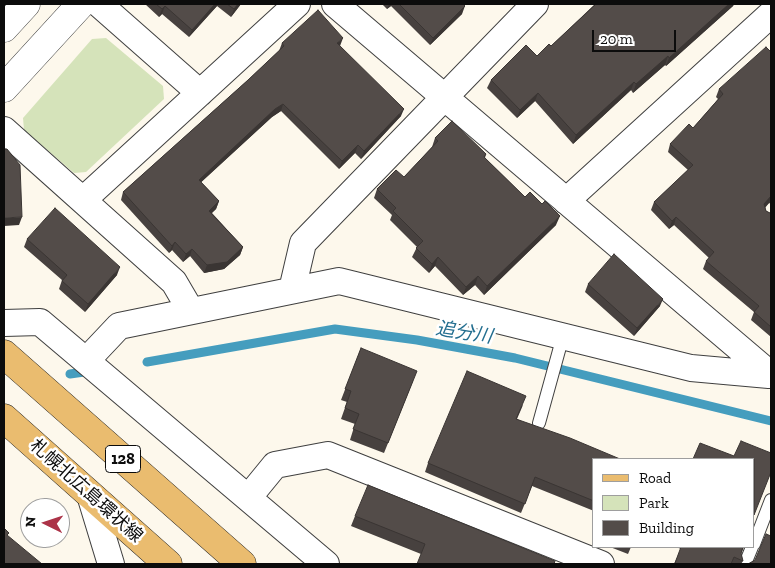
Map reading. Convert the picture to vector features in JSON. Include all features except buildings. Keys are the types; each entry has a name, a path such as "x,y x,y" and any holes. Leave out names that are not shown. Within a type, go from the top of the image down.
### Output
{"main road":[{"name":"128","path":"4,354 242,564"},
{"name":"札幌北広島環状線","path":"4,418 168,564"}],"street":[{"path":"4,28 26,4"},
{"path":"4,88 81,4"},
{"path":"98,4 200,93"},
{"path":"83,200 296,4"},
{"path":"334,4 770,375"},
{"path":"292,290 303,243 535,4"},
{"path":"566,201 771,14"},
{"path":"4,130 174,282 191,311"},
{"path":"86,361 119,326 339,281 560,348 691,368 770,375"},
{"path":"4,323 40,322 326,564"},
{"path":"248,498 275,465 328,455 601,564"},
{"path":"90,495 111,564"}],"lane":[{"path":"539,423 560,348"},
{"path":"755,540 771,500"},
{"path":"746,564 752,548"}],"green space":[{"path":"106,38 163,86 164,99 86,172 74,173 24,130 23,118 92,39"}],"waterway":[{"name":"追分川","path":"147,362 335,329 417,340 515,358 771,421"},
{"name":"追分川","path":"70,374 84,372"}]}
